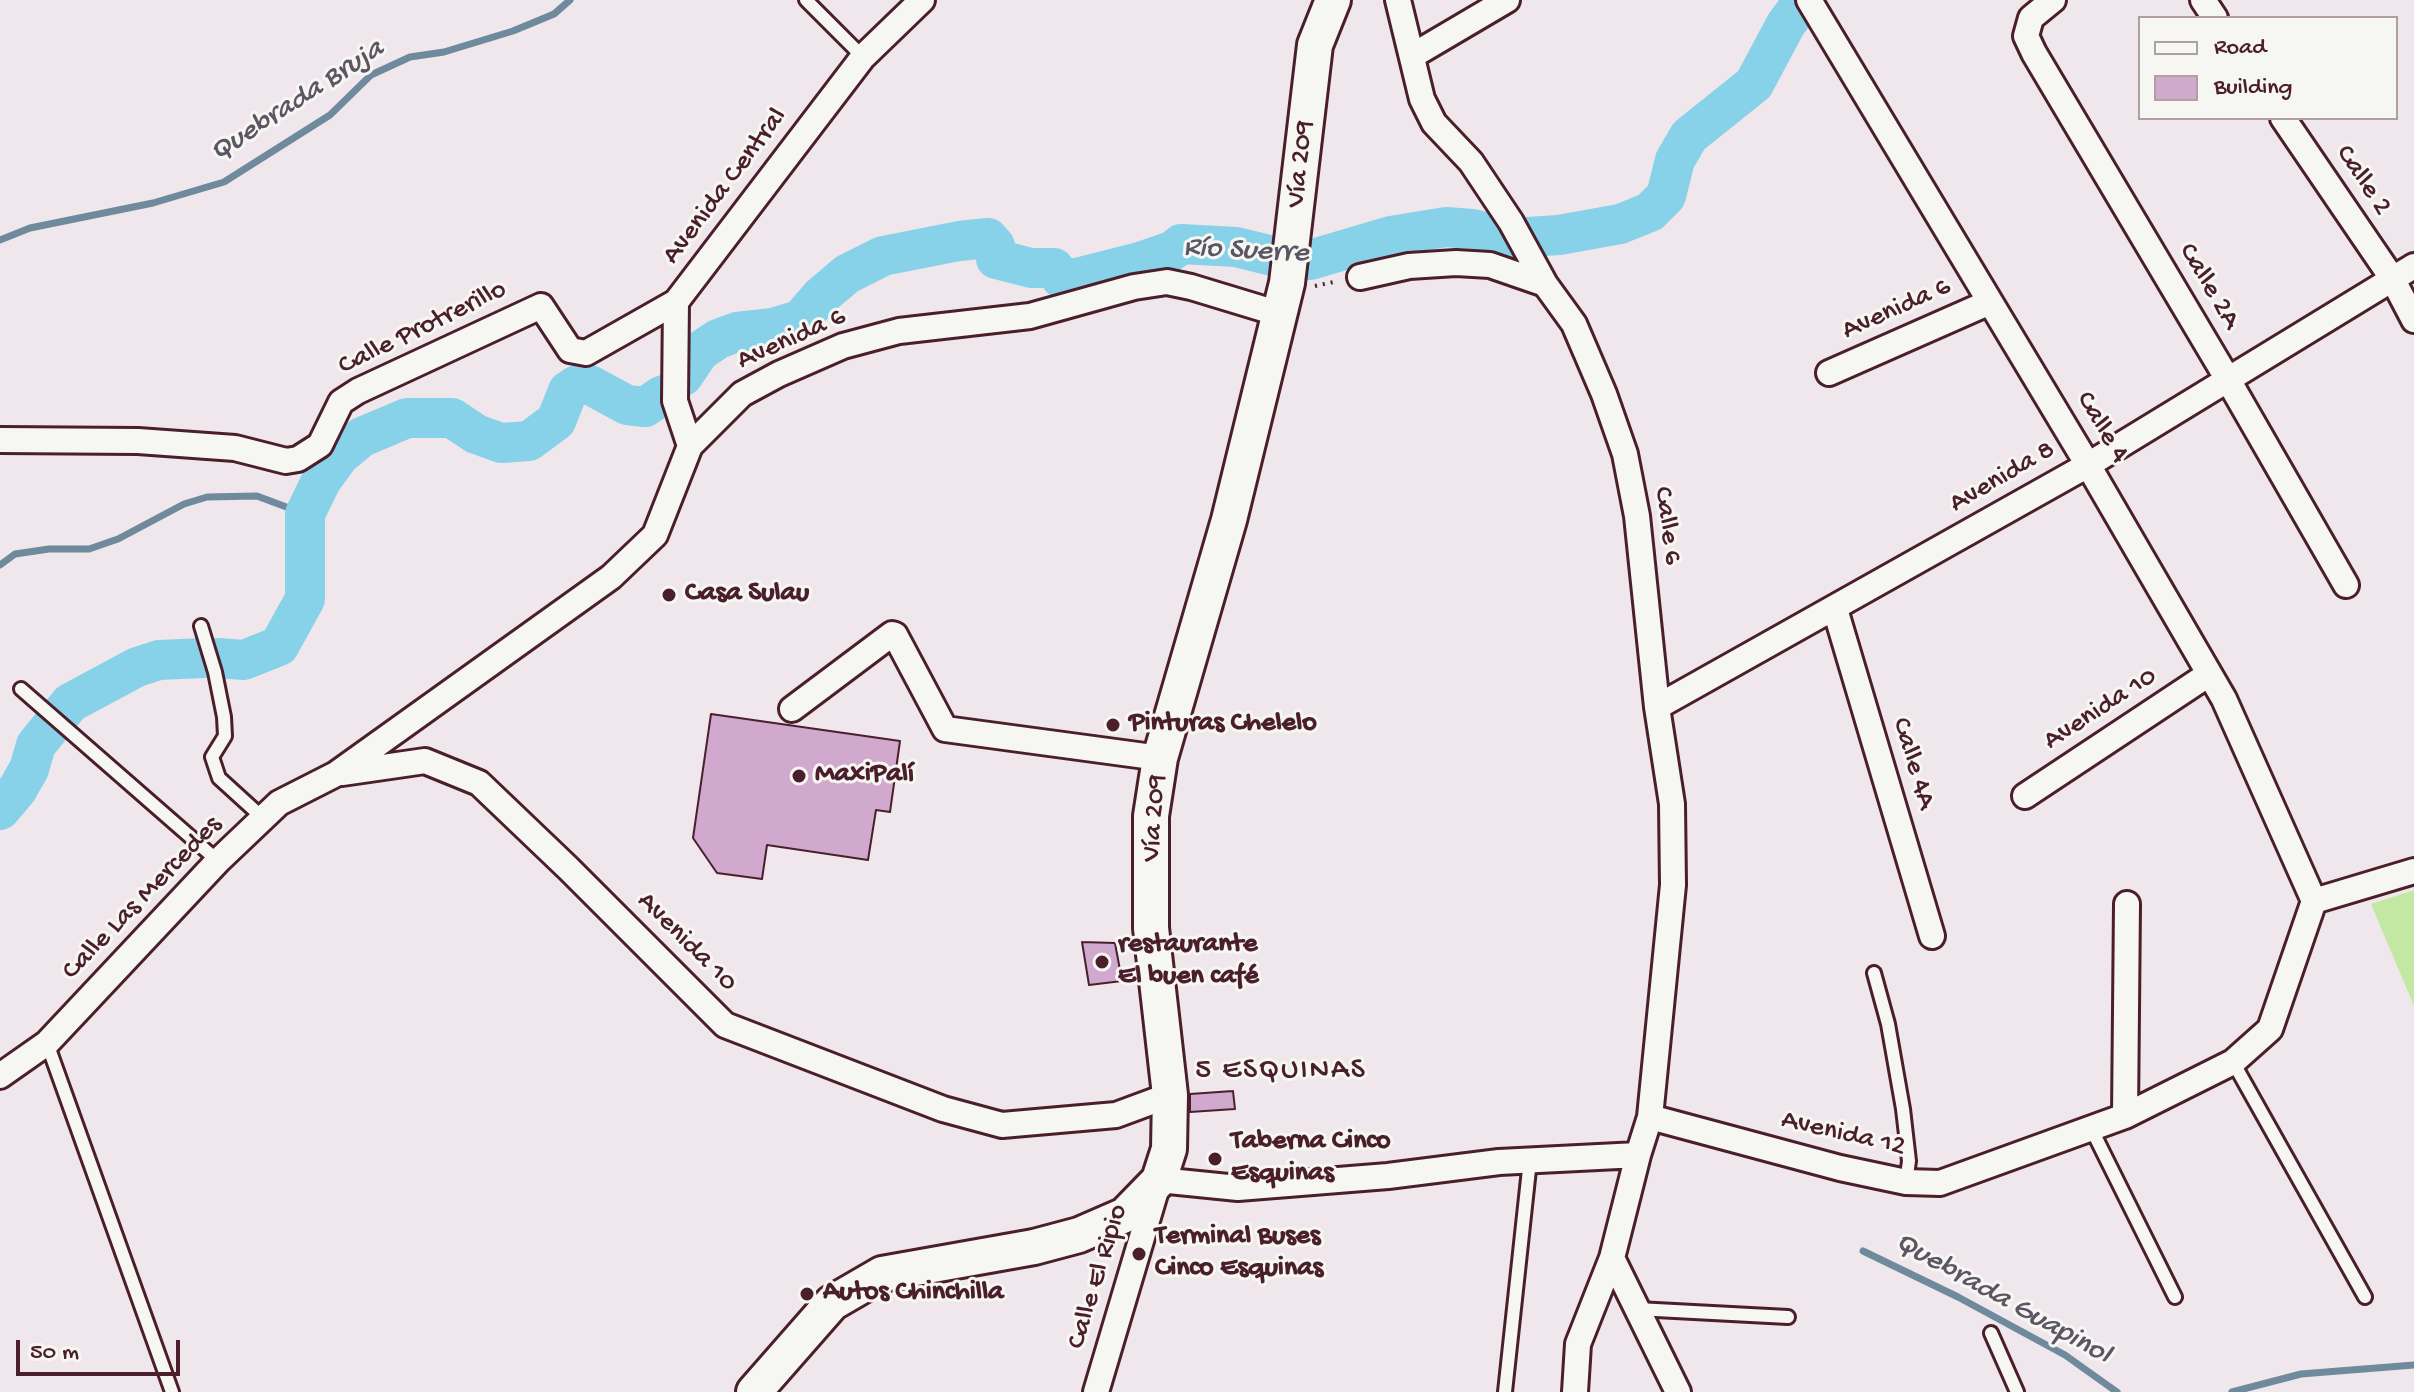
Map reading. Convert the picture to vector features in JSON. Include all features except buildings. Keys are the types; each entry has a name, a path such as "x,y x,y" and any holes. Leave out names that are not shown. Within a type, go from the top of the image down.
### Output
{"main road":[{"name":"Vía 209","path":"754,1392 832,1303 882,1274 1034,1247 1079,1235 1125,1215 1159,1180 1169,1149 1170,1095 1151,928 1151,816 1160,758 1229,520 1285,293 1295,232 1315,45 1333,0"}],"street":[{"name":"Avenida Central","path":"690,446 675,401 676,302 863,57 922,0"},
{"name":"Calle 6","path":"1398,0 1422,99 1434,123 1471,162 1511,222 1545,284 1574,324 1625,454 1637,516 1657,707 1672,804 1673,885 1650,1117"},
{"path":"1412,56 1507,0"},
{"name":"Calle 2A","path":"2053,0 2031,18 2026,36 2034,53 2346,585"},
{"name":"Calle 4","path":"1814,9 2088,465 2224,699 2314,901"},
{"name":"Calle 2","path":"2284,120 2392,278 2414,320"},
{"path":"1360,277 1409,266 1456,263 1490,265 1545,284"},
{"name":"Avenida 8","path":"1657,707 2088,465 2414,266"},
{"name":"Avenida 6","path":"336,774 611,577 655,535 690,446 742,394 779,374 843,346 899,331 1030,316 1134,287 1167,282 1191,287 1285,293"},
{"name":"Calle Protrerillo","path":"0,440 138,441 235,448 286,461 298,459 320,445 341,402 358,391 541,306 570,350 586,353 676,302"},
{"name":"Avenida 6","path":"1829,373 1990,302"},
{"name":"Calle 4A","path":"1835,609 1932,936"},
{"path":"792,709 892,634 945,729 1160,758"},
{"name":"Avenida 10","path":"2025,796 2209,674"},
{"name":"Avenida 10","path":"336,774 425,761 479,783 725,1025 943,1109 1002,1125 1116,1115 1170,1095"},
{"name":"Calle Las Mercedes","path":"0,1076 47,1043 218,861 279,803 336,774"},
{"path":"2314,901 2414,871"},
{"name":"Avenida 12","path":"1650,1117 1840,1168 1906,1182 1940,1183 2125,1116 2233,1062 2270,1029 2314,901"},
{"path":"2125,1116 2127,904"},
{"path":"1575,1392 1578,1344 1612,1258 1650,1117"},
{"path":"1159,1180 1238,1188 1388,1176 1499,1162 1638,1155"},
{"name":"Calle El Ripio","path":"1096,1392 1159,1180"},
{"path":"1612,1258 1678,1392"}],"lane":[{"path":"806,0 863,57"},
{"path":"201,626 224,717 225,736 212,757 219,778 263,818"},
{"path":"21,689 218,861"},
{"path":"1874,973 1888,1024 1903,1109 1909,1161 1906,1182"},
{"path":"47,1043 172,1392"},
{"path":"2233,1062 2365,1297"},
{"path":"2091,1128 2175,1297"},
{"path":"1505,1392 1530,1160"},
{"path":"1637,1309 1788,1317"},
{"path":"1991,1333 2017,1392"}],"path":[{"path":"1285,293 1360,277"}],"green space":[{"path":"2414,890 2414,1006 2371,904"}],"waterway":[{"name":"Quebrada Bruja","path":"0,240 30,228 153,203 224,182 330,115 371,75 410,57 444,52 513,31 554,14 570,0"},
{"name":"Río Suerre","path":"683,376 700,351 718,339 737,332 773,328 800,320 820,297 847,274 883,256 959,241 988,238 995,246 996,259 1031,268 1054,268 1061,278 1077,278 1140,262 1172,251 1181,244 1236,247 1281,258 1310,260 1391,236 1446,227 1512,238 1559,235 1620,224 1650,212 1666,196 1675,160 1689,136 1754,84 1786,24 1804,0"},
{"name":"Río Suerre","path":"218,658 244,660 279,646 305,599 305,514 321,481 340,455 362,437 407,418 452,418 476,434 501,443 529,441 556,421 568,391 577,385 590,385 627,405 645,407 663,395"},
{"path":"0,565 15,554 49,549 89,549 118,539 184,504 207,497 257,496 305,514"},
{"name":"Río Suerre","path":"0,810 29,769 36,745 70,703 137,667 159,660 204,658"},
{"name":"Quebrada Guapinol","path":"1863,1251 1958,1297 2065,1355 2117,1392"},
{"name":"Quebrada Guapinol","path":"2232,1392 2301,1374 2414,1365"}],"place":[{"name":"Casa Sulau","path":"669,595"},
{"name":"Pinturas Chelelo","path":"1113,725"},
{"name":"MaxiPalí","path":"799,776"},
{"name":"restaurante El buen café","path":"1102,962"},
{"name":"Taberna Cinco Esquinas","path":"1215,1159"},
{"name":"Terminal Buses Cinco Esquinas","path":"1139,1254"},
{"name":"Autos Chinchilla","path":"807,1294"}],"district":[{"name":"5 ESQUINAS","path":"1281,1072"}]}
